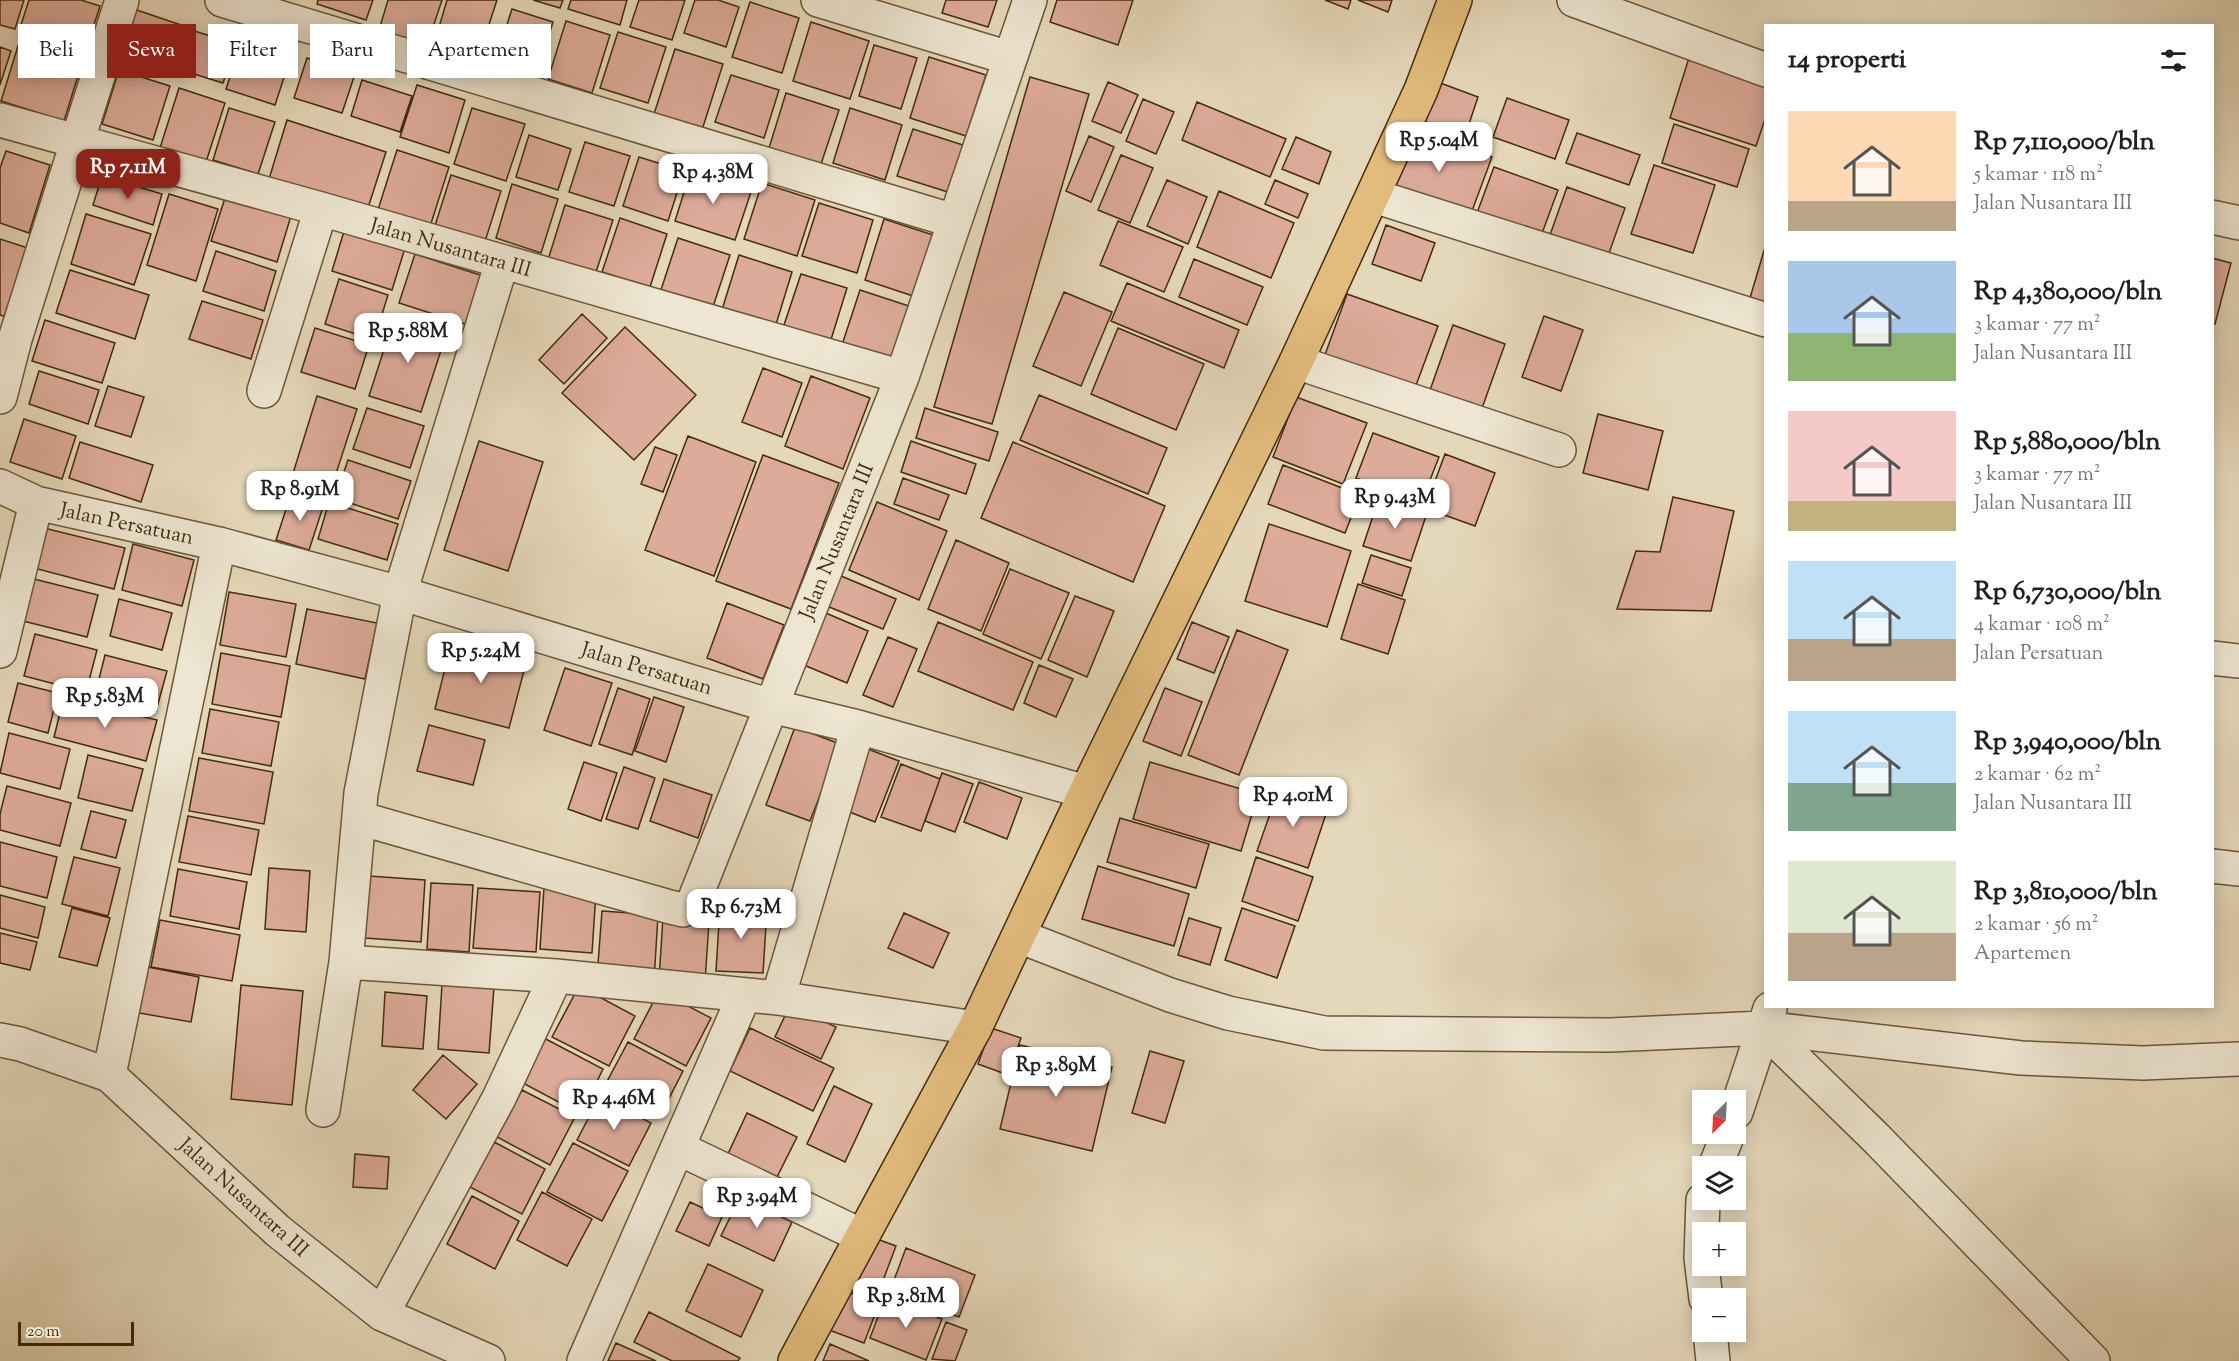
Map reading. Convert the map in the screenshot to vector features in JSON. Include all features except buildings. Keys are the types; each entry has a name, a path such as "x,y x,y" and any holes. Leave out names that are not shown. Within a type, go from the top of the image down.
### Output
{"main road":[{"path":"795,1361 975,1028 1086,792 1296,362 1374,196 1421,90 1455,0"}],"street":[{"path":"0,397 8,336 78,140 122,0"},
{"path":"222,0 954,221"},
{"path":"818,0 1009,58"},
{"name":"Jalan Nusantara III","path":"359,818 683,909 692,906 902,377 1030,0"},
{"path":"1574,0 1764,69"},
{"name":"Jalan Nusantara III","path":"0,120 321,209 902,377"},
{"path":"1374,196 1764,319"},
{"path":"264,391 321,209"},
{"path":"2214,217 2239,223"},
{"path":"323,1110 346,962 359,818 369,742 400,593 502,262"},
{"path":"1296,362 1559,450"},
{"name":"Jalan Persatuan","path":"0,486 36,503 219,544 400,593 771,706 858,727 1086,792"},
{"path":"0,651 36,503"},
{"path":"109,1075 219,544"},
{"path":"2214,658 2239,661"},
{"path":"778,998 858,727"},
{"path":"2214,866 2239,868"},
{"path":"1019,936 1180,998 1228,1013 1324,1033 1610,1035 1767,1017 2021,1058 2142,1063 2239,1059"},
{"path":"346,962 555,976 778,998 975,1028"},
{"path":"382,1314 499,1098 555,976"},
{"path":"585,1361 744,996"},
{"path":"1743,1090 1767,1017"},
{"path":"1767,1017 1875,1137 2093,1361"},
{"name":"Jalan Nusantara III","path":"0,1040 20,1044 109,1075 278,1232 382,1314 488,1361"},
{"path":"678,1149 862,1236"},
{"path":"1703,1210 1701,1258 1705,1288"},
{"path":"1711,1342 1713,1361"}]}
